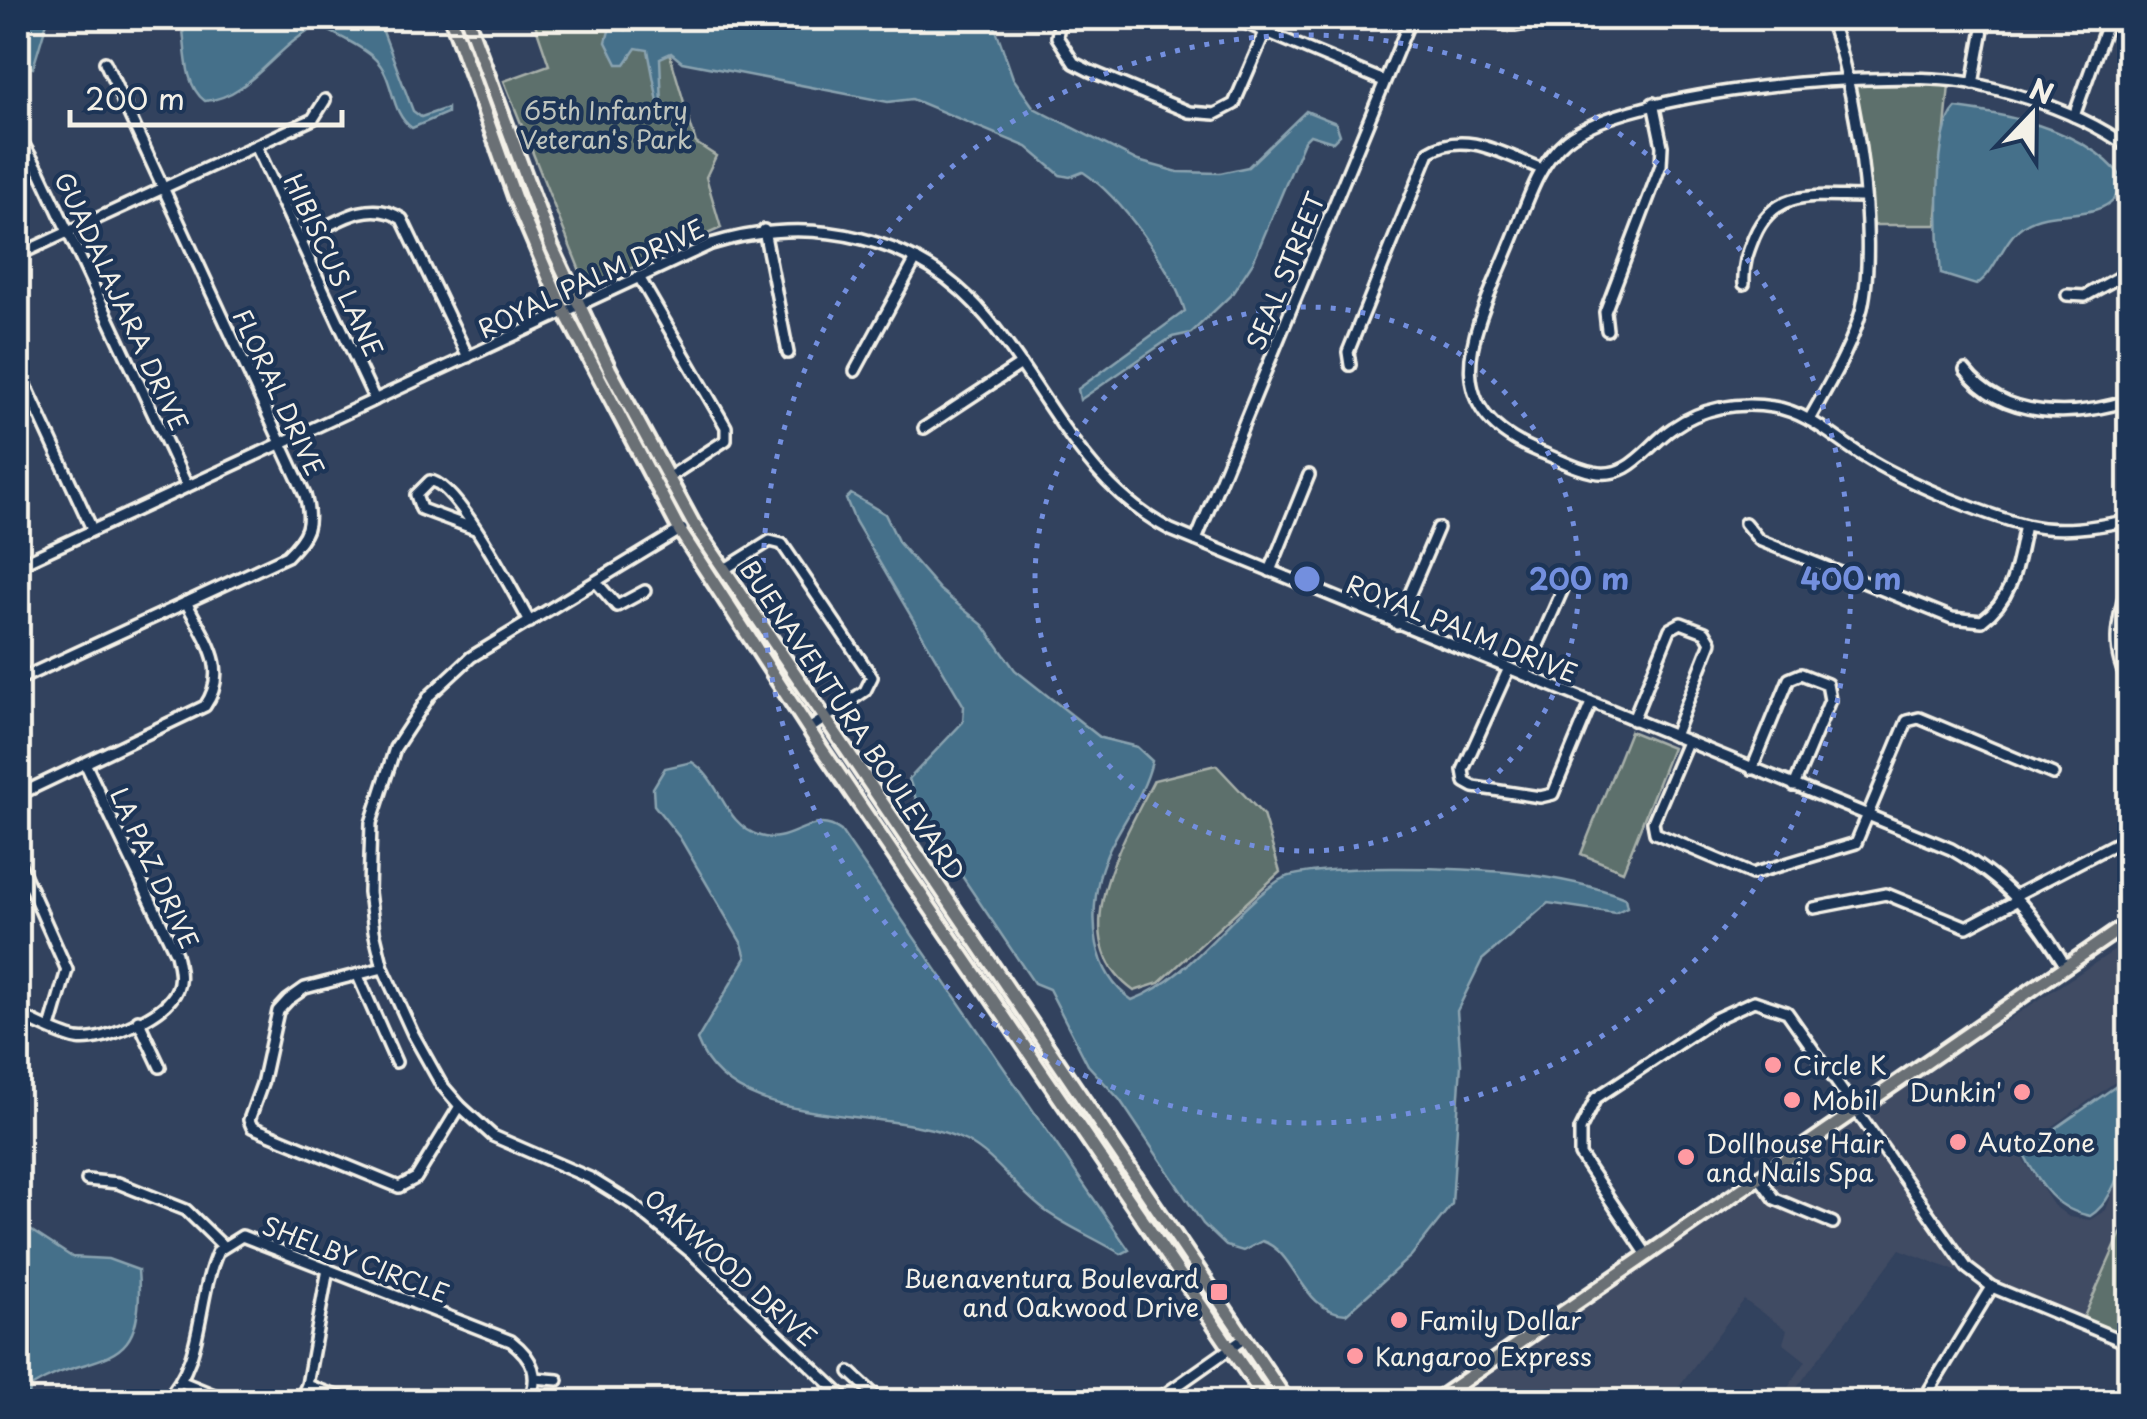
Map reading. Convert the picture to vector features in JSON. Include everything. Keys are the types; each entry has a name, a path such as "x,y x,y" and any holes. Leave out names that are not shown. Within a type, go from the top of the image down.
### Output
{"main road":[{"name":"BUENAVENTURA BOULEVARD","path":"451,18 515,198 564,312 680,531 821,748 1267,1402"},
{"name":"BUENAVENTURA BOULEVARD","path":"467,18 492,95 578,305 693,523 1288,1402"},
{"path":"1432,1402 2130,922"}],"street":[{"path":"1060,18 1057,38 1074,63 1188,112 1215,114 1234,104 1271,18"},
{"path":"1232,18 1384,81"},
{"name":"SEAL STREET","path":"1196,540 1411,18"},
{"path":"1487,22 1516,26 1558,18"},
{"path":"1810,420 1840,366 1862,307 1864,197 1848,82 1829,18"},
{"path":"1973,84 1985,18"},
{"path":"2074,116 2110,18"},
{"name":"FLORAL DRIVE","path":"18,680 288,556 308,536 311,518 305,495 105,62"},
{"path":"2129,521 2061,529 2026,525 1894,474 1810,420 1770,406 1721,407 1673,427 1628,468 1604,472 1522,444 1491,424 1471,394 1469,355 1542,168 1566,140 1653,103 1720,92 1925,78 1973,84 2074,116 2130,148"},
{"path":"18,255 312,120 324,100"},
{"path":"1606,330 1605,312 1661,165 1662,146 1653,103"},
{"name":"GUADALAJARA DRIVE","path":"18,136 24,139 187,486"},
{"path":"1350,365 1348,352 1429,152 1446,141 1468,142 1542,168"},
{"name":"HIBISCUS LANE","path":"256,146 374,400"},
{"path":"1744,284 1743,265 1764,213 1796,200 1864,197"},
{"path":"301,240 361,211 377,208 402,219 468,356"},
{"name":"ROYAL PALM DRIVE","path":"18,564 711,244 764,230 796,228 849,234 916,259 977,306 1021,364 1079,454 1135,512 1397,624 1951,849 1990,872 2016,894 2064,965"},
{"path":"764,230 788,353"},
{"path":"855,371 916,259"},
{"path":"2067,295 2084,296 2130,271"},
{"path":"639,276 726,427 726,440 716,450 669,477"},
{"path":"924,428 1021,364"},
{"path":"18,368 92,529"},
{"path":"1965,370 1978,387 2046,414 2096,412 2130,400"},
{"path":"1270,571 1308,474"},
{"path":"475,528 421,508 416,495 420,488 430,481 444,485 475,528 530,622"},
{"name":"OAKWOOD DRIVE","path":"693,523 530,622 455,672 430,696 396,748 370,823 369,892 383,968 441,1084 460,1106 493,1136 590,1178 632,1204 692,1254 849,1402"},
{"path":"1745,523 1759,540 1952,618 1982,620 2001,606 2010,590 2026,525"},
{"path":"1397,624 1438,528"},
{"path":"725,569 770,542 782,544 872,677 865,691 809,729"},
{"path":"2130,572 2114,642 2117,664 2130,684"},
{"path":"596,582 617,606 645,592"},
{"path":"1525,675 1566,582"},
{"path":"18,794 205,706 218,688 215,660 186,602"},
{"path":"1633,720 1670,628 1681,622 1706,632 1711,642 1674,736"},
{"path":"1509,668 1462,770 1465,782 1474,787 1540,797 1553,794 1591,702"},
{"path":"1752,768 1789,680 1801,674 1828,684 1830,700 1794,786"},
{"path":"1688,742 1652,822 1655,834 1752,874 1856,843 1907,721 1919,718 2053,774"},
{"path":"821,748 835,738"},
{"name":"LA PAZ DRIVE","path":"18,1015 77,1039 94,1039 138,1020 172,998 181,977 176,954 86,764"},
{"path":"1814,908 1886,894 1967,926 1994,916 2016,901 2016,894 2130,836"},
{"path":"18,860 67,970 50,1028"},
{"path":"383,968 305,988 278,1011 262,1084 249,1120 252,1128 399,1187 416,1178 460,1106"},
{"path":"358,976 396,1062"},
{"path":"1647,1255 1580,1155 1580,1130 1596,1098 1715,1018 1754,1000 1787,1012 1968,1268 1992,1287 2130,1344"},
{"path":"138,1020 160,1067"},
{"path":"1759,1177 1776,1199 1833,1223"},
{"path":"87,1180 118,1183 186,1210 222,1246"},
{"name":"SHELBY CIRCLE","path":"164,1402 182,1382 197,1345 211,1267 222,1246 234,1238 249,1238 511,1341 529,1358 536,1378"},
{"path":"299,1402 307,1384 328,1269"},
{"path":"1922,1402 1992,1287"},
{"path":"1154,1402 1244,1338"},
{"path":"850,1372 882,1402"},
{"path":"528,1402 536,1378 558,1380"},
{"path":"182,1382 231,1402"},
{"path":"307,1384 352,1402"}],"shaded area":[{"path":"18,18 48,18 33,68 18,64"},
{"path":"181,18 378,18 413,111 421,117 447,108 447,113 412,128 399,113 386,76 375,59 320,26 291,43 237,90 205,101 192,85"},
{"path":"633,18 992,18 1013,78 1034,108 1138,161 1178,172 1220,173 1248,167 1306,111 1336,123 1340,135 1333,142 1310,135 1304,141 1253,262 1232,294 1191,333 1172,337 1080,400 1078,389 1185,311 1157,255 1129,216 1098,183 1083,172 1070,177 1060,175 1027,147 912,99 888,102 682,62 671,53 660,58 663,128 648,50 636,48 625,64 617,64 606,42 610,27 626,30"},
{"path":"1956,108 2025,121 2071,138 2109,163 2124,180 2117,195 2095,210 2037,219 2024,225 1976,285 1941,274 1940,162 1948,120"},
{"path":"851,494 885,514 899,543 940,590 983,625 1015,670 1101,738 1137,747 1152,761 1142,790 1105,859 1095,909 1101,960 1119,989 1132,1000 1173,977 1259,896 1278,881 1295,875 1391,868 1493,871 1570,882 1625,898 1627,907 1615,913 1548,903 1482,960 1457,1011 1461,1064 1452,1204 1411,1256 1346,1314 1319,1303 1274,1247 1262,1241 1243,1251 1226,1246 1203,1224 1120,1100 1088,1065 1049,989 1034,983 922,817 909,779 963,722 964,706 855,521 846,499"},
{"path":"692,762 747,830 771,838 820,824 841,831 1129,1250 1121,1254 1047,1212 988,1156 966,1141 934,1129 777,1104 743,1091 716,1070 697,1040 746,958 742,944 680,838 654,805 653,788 665,768"},
{"path":"2129,941 2129,1072 2028,1144 2021,1156 2053,1205 2069,1217 2090,1220 2106,1210 2129,1149 2129,1215 2083,1319 1995,1282 1971,1264 1865,1113"},
{"path":"2129,1077 2127,1132 2119,1172 2102,1205 2090,1216 2078,1213 2051,1195 2025,1156 2029,1147"},
{"path":"1856,1118 1968,1276 1900,1249 1787,1401 1779,1401 1806,1361 1783,1343 1787,1330 1744,1300 1672,1395 1673,1401 1441,1402 1758,1185 1765,1198 1781,1208 1835,1229 1839,1220 1786,1199 1767,1180"},
{"path":"18,1222 72,1257 108,1259 138,1270 139,1305 134,1329 124,1345 111,1355 31,1387 27,1401 18,1401"}],"green space":[{"name":"65th Infantry Veteran's Park","path":"533,18 678,18 668,48 696,143 716,156 706,177 721,228 596,284 584,281 504,81 549,65"},
{"path":"1949,85 1936,225 1873,225 1854,86"},
{"path":"1630,731 1672,748 1623,871 1581,854"},
{"path":"1216,765 1263,815 1280,872 1159,983 1134,991 1113,970 1102,945 1100,917 1115,859 1154,780"},
{"path":"2129,1215 2129,1338 2083,1319"}],"place":[{"name":"Circle K","path":"1773,1065"},
{"name":"Dunkin'","path":"2022,1092"},
{"name":"Mobil","path":"1792,1100"},
{"name":"AutoZone","path":"1958,1142"},
{"name":"Dollhouse Hair and Nails Spa","path":"1686,1157"},
{"name":"Buenaventura Boulevard and Oakwood Drive","path":"1219,1292"},
{"name":"Family Dollar","path":"1399,1320"},
{"name":"Kangaroo Express","path":"1355,1356"}]}
